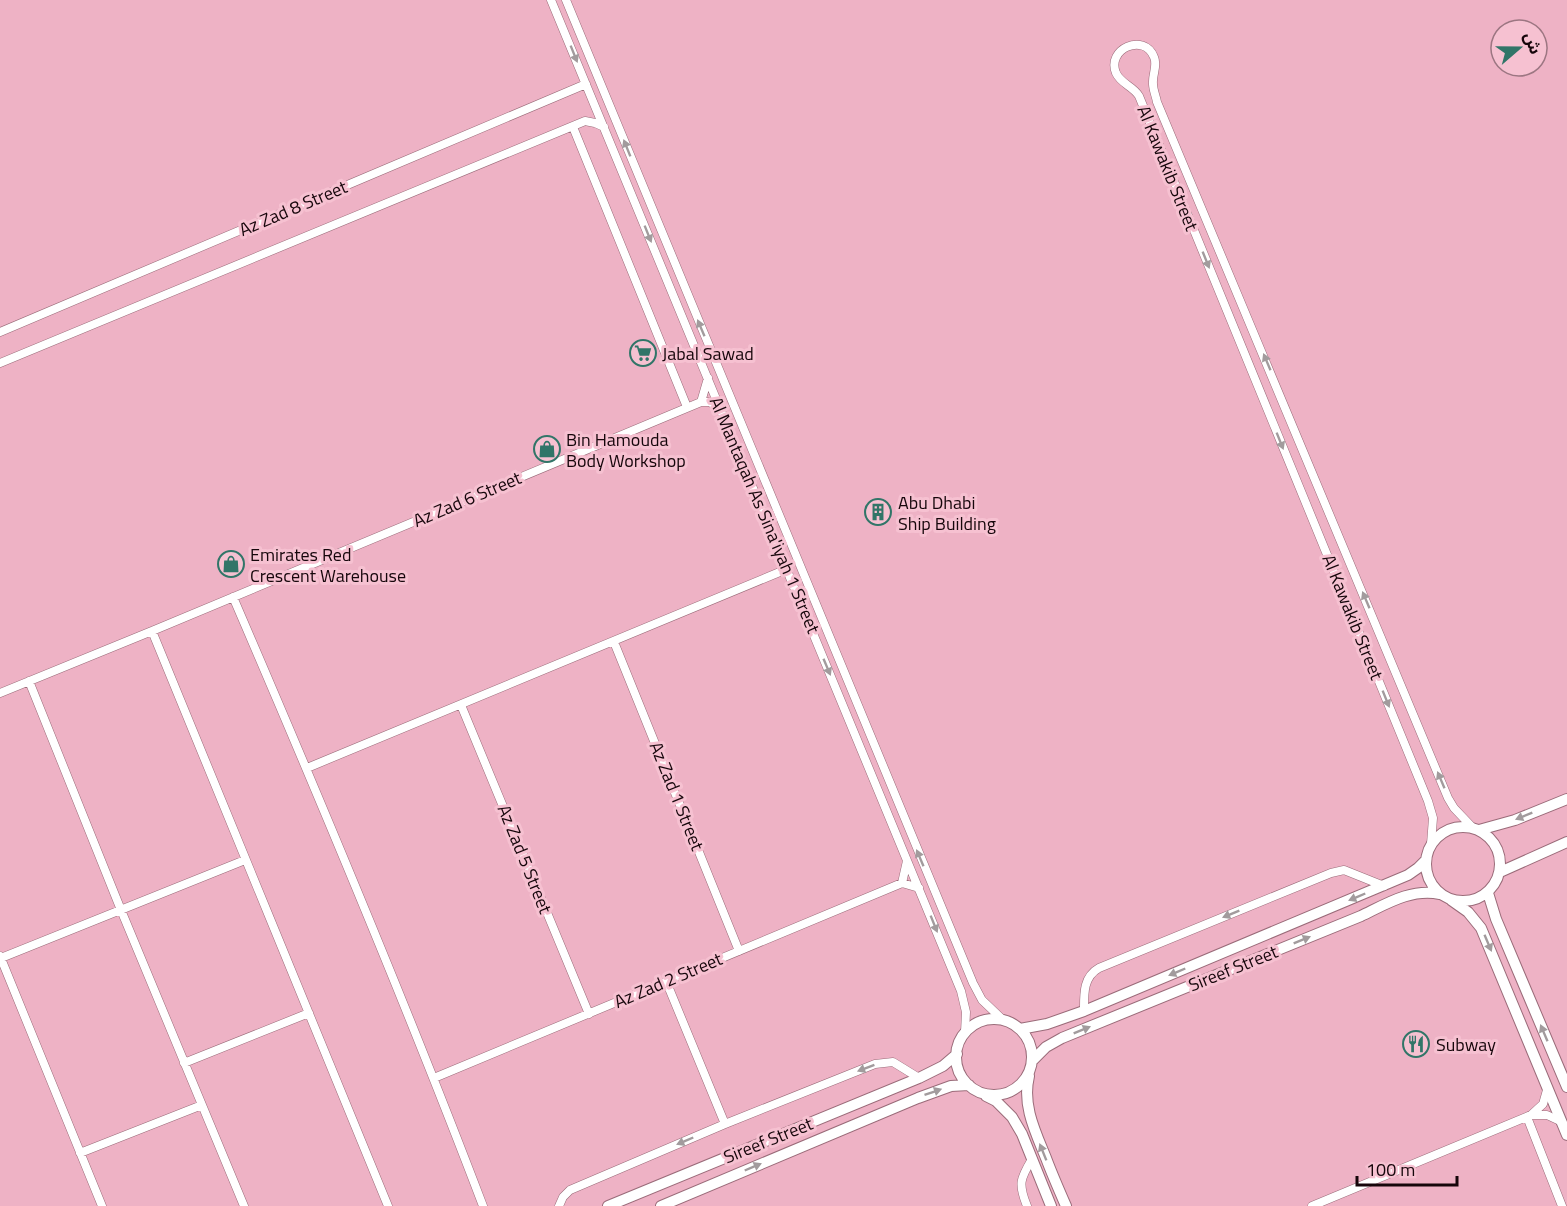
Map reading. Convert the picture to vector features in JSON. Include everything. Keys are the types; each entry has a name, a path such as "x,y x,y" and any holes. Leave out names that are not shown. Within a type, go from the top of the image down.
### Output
{"main road":[{"path":"1476,829 1515,820 1567,799"},
{"path":"1451,900 1470,902 1488,893 1498,880 1501,862 1499,852 1488,836 1476,829 1465,827 1450,829 1431,844 1426,860 1427,875 1440,894 1468,912 1481,928 1567,1135"},
{"path":"1500,872 1567,842"},
{"name":"Sireef Street","path":"1020,1029 1047,1024 1084,1011 1384,886 1408,875 1426,860"},
{"name":"Sireef Street","path":"1031,1065 1046,1047 1062,1038 1404,897 1421,892 1440,894"},
{"path":"1488,893 1499,926 1567,1087"},
{"path":"1051,1206 1022,1134 1012,1117 996,1101 969,1085 962,1076 957,1054 961,1039 973,1025 982,1021 993,1019 1012,1023 1027,1038 1031,1048 1031,1065 1026,1090 1028,1110 1066,1206"},
{"name":"Sireef Street","path":"608,1206 919,1078 944,1066 957,1054"},
{"path":"981,1092 992,1095 1004,1094 1015,1089 1024,1081 1031,1065"},
{"name":"Sireef Street","path":"661,1206 918,1098 951,1086 969,1085"}],"street":[{"name":"Al Mantaqah As Sina'iyah 1 Street","path":"551,0 919,888 963,998 966,1012 965,1033"},
{"name":"Al Mantaqah As Sina'iyah 1 Street","path":"566,0 972,983 982,1000 1003,1020"},
{"name":"Al Kawakib Street","path":"1431,844 1433,826 1428,801 1139,96 1136,90 1120,80 1116,72 1114,64 1116,56 1121,49 1129,45 1145,46 1152,52 1156,68 1153,84 1157,102 1448,798 1454,808 1476,829"},
{"name":"Az Zad 8 Street","path":"0,332 586,84"},
{"path":"594,103 585,122 604,127"},
{"name":"Az Zad 8 Street","path":"0,363 585,122"},
{"path":"573,127 687,407"},
{"path":"708,378 700,402 713,403 720,408"},
{"name":"Az Zad 6 Street","path":"0,693 700,402"},
{"path":"307,768 787,569"},
{"path":"233,597 307,768 434,1078 483,1206"},
{"path":"152,631 388,1206"},
{"name":"Az Zad 1 Street","path":"614,642 740,951"},
{"path":"30,681 244,1206"},
{"name":"Az Zad 5 Street","path":"461,705 588,1014"},
{"path":"102,1206 1,957 245,860"},
{"path":"907,860 902,883 919,888"},
{"path":"1084,1011 1084,989 1089,975 1099,968 1331,873 1344,870 1384,886"},
{"name":"Az Zad 2 Street","path":"434,1078 902,883"},
{"path":"666,981 725,1124"},
{"path":"184,1063 309,1013"},
{"path":"559,1206 563,1197 570,1190 725,1124 875,1064 893,1062 919,1078"},
{"path":"1312,1206 1529,1116 1543,1104 1548,1088"},
{"path":"80,1153 202,1105"},
{"path":"1529,1116 1547,1115 1562,1122"},
{"path":"1529,1116 1562,1206"},
{"path":"1027,1206 1020,1182 1032,1159"}],"shaded area":[{"path":"0,0 1567,0 1567,1206 0,1206"}],"place":[{"name":"Jabal Sawad","path":"643,353"},
{"name":"Bin Hamouda Body Workshop","path":"547,449"},
{"name":"Abu Dhabi Ship Building","path":"878,512"},
{"name":"Emirates Red Crescent Warehouse","path":"231,564"},
{"name":"Subway","path":"1416,1044"}]}
